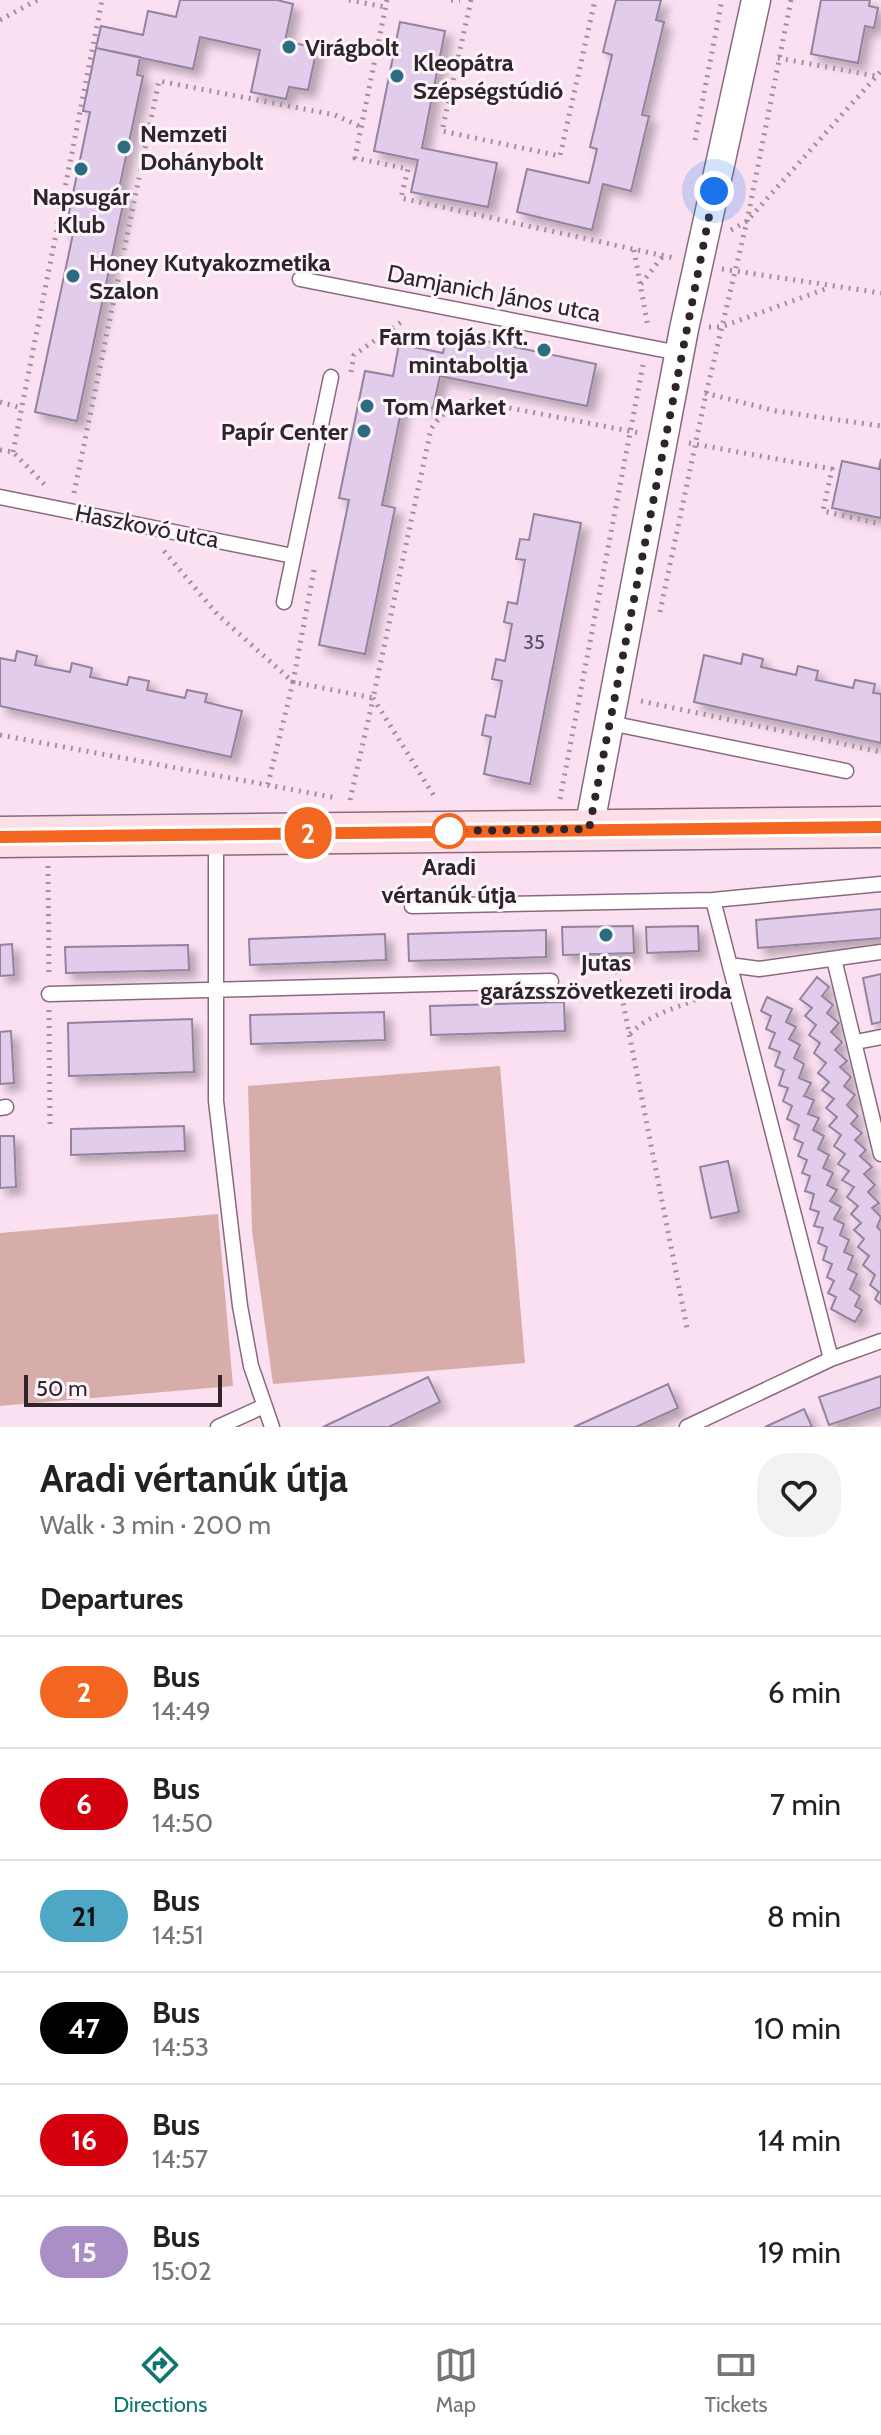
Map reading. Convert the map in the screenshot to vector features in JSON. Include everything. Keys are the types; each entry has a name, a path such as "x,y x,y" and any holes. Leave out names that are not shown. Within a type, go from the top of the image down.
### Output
{"street":[{"path":"573,818 622,726 663,437 679,353 687,252 746,50 756,0"},
{"path":"0,837 216,834 573,818 881,827"}],"lane":[{"name":"Damjanich János utca","path":"300,279 679,353"},
{"path":"284,602 331,377"},
{"name":"Haszkovó utca","path":"0,497 293,556"},
{"path":"622,726 846,771"},
{"path":"216,834 216,1101 240,1306 262,1407 272,1427"},
{"path":"412,906 713,900 881,884"},
{"path":"713,900 831,1359"},
{"path":"730,965 759,969 881,952"},
{"path":"834,959 881,1154"},
{"path":"49,994 551,981"},
{"path":"856,1042 881,1037"},
{"path":"687,1427 831,1359 881,1341"},
{"path":"218,1427 262,1407"}],"path":[{"path":"0,20 37,0"},
{"path":"13,452 102,0"},
{"path":"349,0 385,2 355,158 408,169 401,198 663,256 687,252 747,221 878,74"},
{"path":"451,0 460,0"},
{"path":"471,0 442,131 560,156 595,0"},
{"path":"693,151 722,0"},
{"path":"658,624 706,394 747,221 791,0"},
{"path":"746,50 878,74"},
{"path":"70,511 159,81 335,115 361,127"},
{"path":"573,818 631,431 644,355 652,346 634,250"},
{"path":"687,252 735,272 881,293"},
{"path":"640,284 663,256"},
{"path":"644,363 679,353 721,327 831,287"},
{"path":"348,386 354,355 406,319"},
{"path":"679,353 706,394 776,411 881,426"},
{"path":"350,800 431,429 442,413 457,404 473,401 832,469 823,511 881,524"},
{"path":"0,402 21,408"},
{"path":"0,450 13,452 70,511"},
{"path":"143,525 217,614 293,682 373,698 440,805"},
{"path":"267,788 293,682 316,557"},
{"path":"622,726 641,701 644,685"},
{"path":"641,701 881,752"},
{"path":"0,735 267,788 364,801"},
{"path":"630,1034 646,1018 712,989 730,965"},
{"path":"617,972 687,1328"}],"shaded area":[{"path":"500,1066 525,1363 273,1384 252,1231 248,1086"},
{"path":"218,1214 233,1386 0,1406 0,1233"}],"building":[{"path":"180,0 277,0 293,4 285,41 317,48 308,90 289,87 286,99 251,92 260,50 200,37 193,69 96,48 101,26 143,35 148,11 176,17"},
{"path":"616,0 661,0 656,20 664,22 642,115 649,116 631,191 603,184 592,230 517,212 527,169 589,183 597,149 590,147 612,55 603,52"},
{"path":"821,0 870,0 869,6 878,8 874,28 865,26 858,63 811,54"},
{"path":"400,22 445,31 422,148 497,163 488,207 411,192 418,160 374,151"},
{"path":"96,48 140,57 137,75 143,76 118,194 125,195 77,421 35,412 73,234 65,232 90,112 83,111"},
{"path":"447,333 596,364 587,406 440,376 433,408 403,402 382,505 395,508 365,654 319,645 349,500 339,498 365,371 393,376 399,344 443,353"},
{"path":"881,459 881,518 832,508 842,461 879,469"},
{"path":"534,514 581,523 530,784 484,774 491,737 482,735 486,715 495,717 502,681 492,679 496,659 505,661 512,624 504,622 508,602 517,604 525,560 516,559 520,539 529,540"},
{"path":"17,651 37,656 35,665 70,672 72,663 92,668 90,677 127,685 129,677 149,681 147,690 185,698 187,690 207,694 205,702 242,711 231,757 0,706 0,658 15,661"},
{"path":"743,654 763,659 761,667 796,675 798,666 818,671 816,680 853,688 855,680 875,684 873,693 881,694 881,743 694,702 704,655 741,664"},
{"path":"881,909 881,938 758,948 756,920"},
{"path":"633,926 634,953 563,955 562,927"},
{"path":"698,926 699,951 647,953 646,927"},
{"path":"546,930 546,957 409,961 408,934"},
{"path":"385,934 386,960 250,965 249,939"},
{"path":"12,944 14,975 0,976 0,945"},
{"path":"188,945 189,970 66,973 65,947"},
{"path":"881,974 881,1022 872,1024 863,978"},
{"path":"817,977 829,987 822,996 833,1005 827,1013 839,1023 831,1032 842,1042 835,1050 847,1061 840,1067 851,1077 844,1086 855,1095 847,1105 858,1116 851,1124 862,1133 855,1140 866,1150 860,1156 872,1167 864,1174 875,1185 868,1192 879,1203 872,1208 881,1217 877,1227 881,1231 881,1304 875,1299 879,1292 870,1285 875,1275 863,1265 869,1256 858,1247 864,1239 854,1230 861,1223 851,1214 858,1206 847,1197 854,1187 842,1180 849,1171 838,1164 845,1154 834,1146 841,1135 829,1126 837,1117 826,1108 834,1099 822,1090 829,1082 818,1073 826,1063 814,1053 820,1043 809,1035 816,1025 805,1016 812,1008 800,999"},
{"path":"767,997 792,1009 786,1022 796,1027 789,1039 800,1045 794,1058 804,1064 799,1078 811,1083 804,1096 814,1100 808,1114 819,1118 813,1130 824,1136 818,1149 829,1155 823,1168 833,1173 827,1185 837,1190 830,1201 841,1207 834,1219 844,1224 840,1235 849,1240 844,1252 853,1256 848,1269 857,1274 850,1289 860,1296 855,1306 862,1310 855,1322 831,1309 836,1297 828,1293 834,1281 827,1277 832,1264 823,1260 827,1247 818,1243 823,1228 814,1226 819,1212 810,1209 814,1194 805,1191 810,1176 802,1173 807,1160 798,1156 803,1143 794,1139 799,1125 787,1119 792,1106 783,1101 788,1088 779,1085 784,1070 775,1066 780,1052 769,1048 775,1033 766,1029 771,1016 761,1011"},
{"path":"564,1002 565,1031 431,1035 430,1006"},
{"path":"384,1012 385,1040 251,1044 250,1015"},
{"path":"192,1019 194,1072 69,1076 68,1023"},
{"path":"11,1031 14,1083 0,1084 0,1032"},
{"path":"184,1126 185,1151 71,1155 71,1129"},
{"path":"0,1136 14,1136 16,1187 0,1188"},
{"path":"728,1161 739,1212 711,1218 700,1167"},
{"path":"881,1376 881,1407 829,1425 819,1397"},
{"path":"428,1377 440,1402 389,1427 323,1427"},
{"path":"668,1384 678,1408 636,1427 574,1427"},
{"path":"804,1409 812,1427 765,1427"}],"bus line":[{"name":"2","path":"0,837 881,827"}],"place":[{"name":"Virágbolt","path":"289,47"},
{"name":"Kleopátra Szépségstúdió","path":"397,76"},
{"name":"Nemzeti Dohánybolt","path":"124,147"},
{"name":"Napsugár Klub","path":"81,169"},
{"name":"Honey Kutyakozmetika Szalon","path":"73,276"},
{"name":"Farm tojás Kft. mintaboltja","path":"544,350"},
{"name":"Tom Market","path":"367,406"},
{"name":"Papír Center","path":"364,431"},
{"name":"Aradi vértanúk útja","path":"449,831"},
{"name":"Jutas garázsszövetkezeti iroda","path":"606,935"}],"route":[{"path":"449,831 589,829 684,329 714,191"}]}
